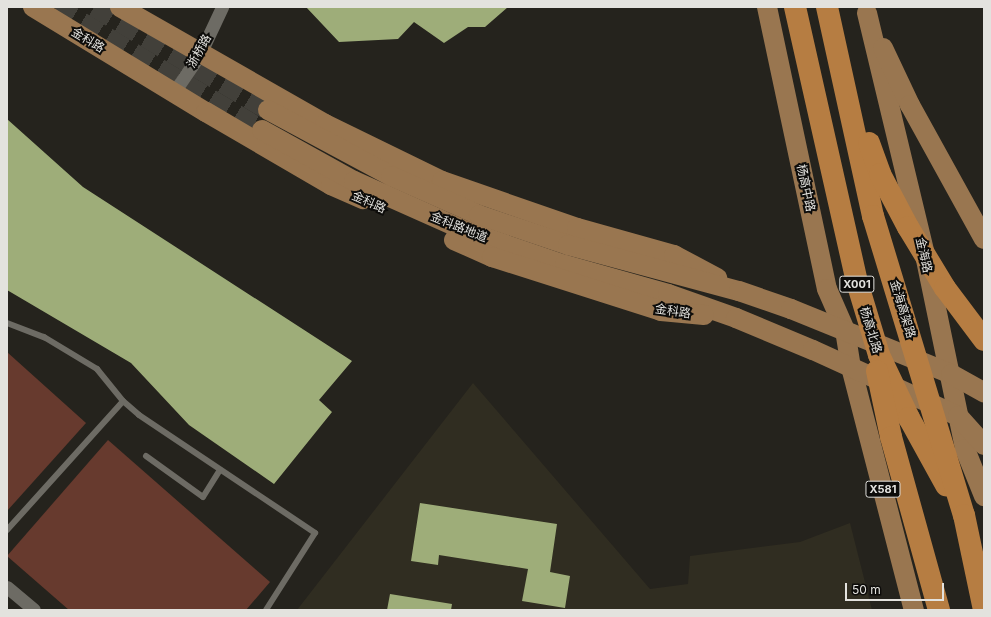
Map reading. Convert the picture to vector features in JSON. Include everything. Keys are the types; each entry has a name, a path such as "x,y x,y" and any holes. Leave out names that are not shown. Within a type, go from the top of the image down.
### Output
{"highway":[{"name":"杨高北路","path":"795,7 857,282 878,355 909,418 943,481 984,535"},
{"path":"828,7 857,108 880,174 908,227 946,288 984,340"},
{"name":"金海高架路","path":"828,7 873,216 964,515 984,610"},
{"path":"857,282 891,437 939,610"}],"main road":[{"name":"金科路","path":"33,7 331,185 492,257 661,311 736,318"},
{"path":"120,7 325,124 442,181 577,228 674,255 739,291 845,330 951,374 984,392"},
{"name":"杨高中路","path":"767,7 827,289 845,330 851,367"},
{"path":"866,10 910,105 984,239"},
{"name":"金海路","path":"866,10 951,374 965,449 984,496"},
{"name":"金科路地道","path":"268,110 391,176 479,215 568,245 666,273 739,291"},
{"name":"金科路地道","path":"262,130 354,181 466,231 558,263 668,294"},
{"name":"金科路","path":"668,294 736,318 813,350 958,416"},
{"name":"X581","path":"851,367 914,610"},
{"path":"958,416 984,445"}],"street":[{"name":"浙桥路","path":"174,92 200,54 222,7"},
{"path":"7,587 34,610"}],"lane":[{"path":"7,324 44,338 97,369 123,401 139,415 315,533 266,610"},
{"path":"7,530 123,401"},
{"path":"146,456 203,497 220,470"}],"shaded area":[{"path":"7,352 86,423 7,511"},
{"path":"473,383 650,589 688,584 690,556 800,542 850,523 872,610 297,610"},
{"path":"108,440 270,582 246,610 69,610 7,556"}],"building":[{"path":"306,7 508,7 485,27 468,27 444,43 414,22 398,39 339,42"},
{"path":"7,119 83,187 352,361 319,400 332,412 274,484 189,425 131,363 7,290"},
{"path":"420,503 557,524 550,572 570,576 565,608 522,601 528,569 439,555 438,565 411,561"},
{"path":"390,594 452,604 451,610 387,610"}],"tunnel":[{"path":"56,7 262,130"},
{"path":"94,7 268,110"}]}
